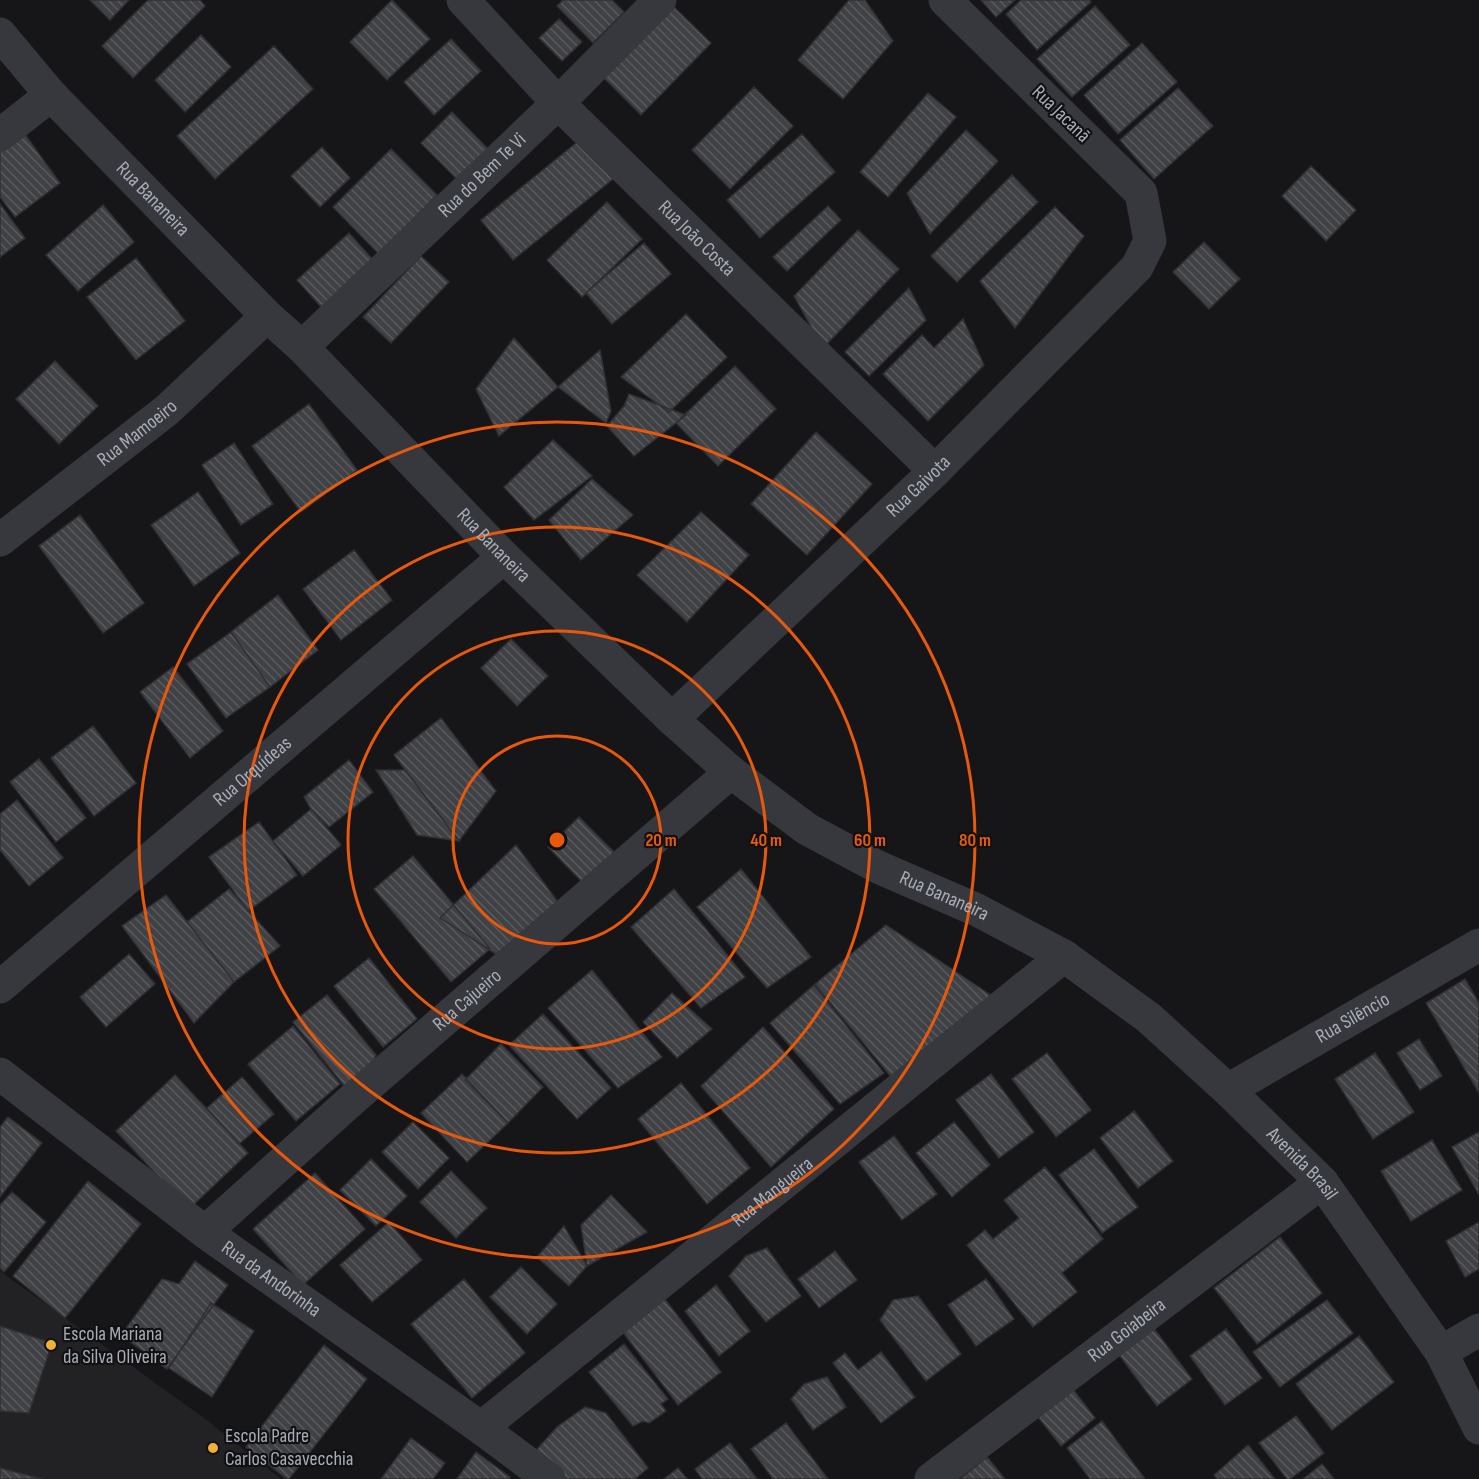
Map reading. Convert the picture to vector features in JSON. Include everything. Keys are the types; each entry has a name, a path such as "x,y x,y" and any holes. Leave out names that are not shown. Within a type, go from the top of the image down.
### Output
{"street":[{"name":"Rua João Costa","path":"463,0 558,103 935,471"},
{"name":"Rua do Bem Te Vi","path":"302,347 558,103 660,0"},
{"name":"Rua Jacanã","path":"945,0 1141,193 1150,241"},
{"name":"Rua Bananeira","path":"0,34 51,95 267,316 302,347 504,557 672,719 731,772 807,829 878,867 977,910 1064,956"},
{"path":"0,135 51,95"},
{"name":"Rua Gaivota","path":"672,719 935,471 1137,267 1150,241"},
{"name":"Rua Mamoeiro","path":"0,540 167,410 267,316"},
{"name":"Rua Orquídeas","path":"0,987 504,557"},
{"name":"Rua Cajueiro","path":"205,1232 354,1098 731,772"},
{"name":"Rua Silêncio","path":"1228,1090 1479,945"},
{"name":"Avenida Brasil","path":"1064,956 1149,1018 1228,1090 1322,1182 1441,1352 1479,1428"},
{"name":"Rua Mangueira","path":"481,1428 1064,956"},
{"name":"Rua da Andorinha","path":"0,1074 205,1232 549,1479"},
{"name":"Rua Goiabeira","path":"931,1479 1322,1182"},
{"path":"1441,1352 1479,1330"}],"shaded area":[{"name":"Escola Mariana da Silva Oliveira","path":"0,1271 204,1418 281,1479 0,1479"}],"building":[{"path":"90,0 129,0 110,20"},
{"path":"148,0 200,0 205,6 133,78 102,46"},
{"path":"392,0 430,39 387,80 350,42"},
{"path":"563,0 612,0 624,12 593,43 557,6"},
{"path":"849,0 865,0 893,41 843,99 798,60"},
{"path":"981,0 1015,0 996,17"},
{"path":"1021,0 1089,0 1091,2 1037,50 1006,14"},
{"path":"672,5 711,43 641,115 603,77"},
{"path":"1095,6 1130,45 1072,97 1037,59"},
{"path":"559,19 582,42 562,61 539,38"},
{"path":"201,35 231,67 185,112 155,80"},
{"path":"451,39 481,71 434,115 404,82"},
{"path":"1142,43 1177,82 1118,134 1084,95"},
{"path":"274,46 313,89 215,179 177,136"},
{"path":"754,87 793,126 730,189 692,150"},
{"path":"1178,88 1213,126 1154,179 1120,140"},
{"path":"928,93 956,117 888,197 860,172"},
{"path":"452,112 488,149 458,180 421,143"},
{"path":"966,130 998,161 930,234 907,193"},
{"path":"24,133 60,183 15,217 0,197 0,151"},
{"path":"802,134 835,172 760,238 727,200"},
{"path":"581,139 613,179 513,260 481,220"},
{"path":"322,147 350,178 320,207 291,176"},
{"path":"391,149 437,195 379,254 333,207"},
{"path":"1311,166 1356,210 1326,241 1282,196"},
{"path":"1012,175 1038,202 957,282 931,256"},
{"path":"607,202 642,239 582,297 547,260"},
{"path":"0,204 25,238 0,257"},
{"path":"103,205 134,242 78,291 46,255"},
{"path":"828,206 841,220 787,271 773,257"},
{"path":"1055,207 1084,236 1015,328 980,281"},
{"path":"858,230 899,269 823,348 794,296"},
{"path":"349,233 374,261 322,308 297,280"},
{"path":"1204,242 1240,279 1209,309 1173,272"},
{"path":"644,243 671,274 612,324 586,293"},
{"path":"421,256 449,282 391,343 363,317"},
{"path":"136,258 185,321 136,360 87,297"},
{"path":"909,288 926,320 869,376 845,352"},
{"path":"686,314 727,357 669,412 621,377"},
{"path":"963,319 984,365 928,421 883,374 922,335 934,348"},
{"path":"514,338 558,387 499,436 476,389"},
{"path":"600,350 611,411 606,423 558,387"},
{"path":"55,361 98,406 59,444 16,399"},
{"path":"735,366 776,409 718,466 676,423"},
{"path":"629,394 686,415 634,456 607,426 624,406"},
{"path":"309,404 357,470 301,512 252,446"},
{"path":"816,432 872,484 807,555 751,504"},
{"path":"553,440 592,476 534,520 504,487"},
{"path":"234,443 273,504 241,525 202,465"},
{"path":"592,479 633,515 581,560 549,520"},
{"path":"198,492 240,553 194,586 151,525"},
{"path":"701,512 749,555 687,622 637,575"},
{"path":"80,515 144,603 103,633 39,546"},
{"path":"354,550 392,600 341,640 303,589"},
{"path":"278,595 318,650 270,687 231,632"},
{"path":"231,632 270,687 226,718 187,664"},
{"path":"511,639 548,676 517,706 481,668"},
{"path":"173,667 223,731 190,758 140,692"},
{"path":"441,718 496,791 459,841 394,755"},
{"path":"93,726 136,783 94,816 51,758"},
{"path":"39,759 86,818 56,842 10,782"},
{"path":"349,760 373,792 329,827 311,809 304,797"},
{"path":"376,770 405,770 459,841 417,835"},
{"path":"17,800 63,858 29,886 0,850 0,814"},
{"path":"311,809 341,845 303,876 273,841"},
{"path":"579,817 615,853 584,884 548,847"},
{"path":"259,822 297,875 248,911 209,857"},
{"path":"516,845 558,902 499,956 440,918"},
{"path":"413,856 490,949 451,982 374,889"},
{"path":"741,869 811,957 767,988 697,907"},
{"path":"229,889 280,946 234,982 187,922"},
{"path":"674,889 745,977 701,1008 631,927"},
{"path":"166,895 234,982 194,1023 122,926"},
{"path":"886,925 992,996 892,1078 815,984"},
{"path":"129,954 155,984 106,1027 80,997"},
{"path":"369,958 417,1019 383,1047 334,986"},
{"path":"592,970 662,1057 618,1088 548,1008"},
{"path":"1465,979 1479,1003 1479,1093 1426,1003"},
{"path":"814,985 884,1073 840,1104 770,1023"},
{"path":"672,993 712,1029 677,1058 643,1022"},
{"path":"327,995 376,1055 354,1098 293,1022"},
{"path":"543,1014 611,1088 577,1119 509,1045"},
{"path":"293,1026 340,1084 296,1121 248,1064"},
{"path":"763,1027 834,1109 771,1167 701,1086"},
{"path":"1419,1039 1442,1076 1420,1090 1397,1053"},
{"path":"501,1044 543,1087 508,1123 465,1080"},
{"path":"1047,1053 1091,1110 1056,1137 1012,1079"},
{"path":"1375,1053 1414,1112 1373,1139 1335,1079"},
{"path":"462,1074 508,1123 467,1162 421,1113"},
{"path":"991,1074 1034,1132 999,1158 956,1100"},
{"path":"175,1075 248,1153 189,1209 116,1131"},
{"path":"242,1077 274,1114 239,1144 207,1108"},
{"path":"681,1083 750,1168 707,1204 638,1119"},
{"path":"1134,1111 1173,1161 1138,1188 1100,1138"},
{"path":"8,1117 42,1143 0,1197 0,1127"},
{"path":"413,1122 449,1158 418,1189 382,1152"},
{"path":"954,1122 990,1165 952,1197 916,1153"},
{"path":"1479,1132 1479,1195 1452,1147"},
{"path":"894,1136 937,1194 902,1220 859,1162"},
{"path":"1432,1140 1462,1190 1411,1221 1381,1171"},
{"path":"1094,1149 1138,1207 1102,1233 1059,1175"},
{"path":"371,1159 407,1196 376,1226 340,1190"},
{"path":"1045,1167 1103,1239 1062,1273 1077,1292 1033,1327 967,1245 985,1230 993,1239 1019,1218 1004,1200"},
{"path":"451,1171 487,1208 456,1238 420,1202"},
{"path":"315,1173 365,1229 303,1285 253,1229"},
{"path":"88,1181 141,1224 65,1318 13,1276"},
{"path":"12,1192 46,1222 4,1272 0,1268 0,1205"},
{"path":"611,1195 647,1232 587,1266 581,1225"},
{"path":"389,1222 422,1260 372,1302 340,1265"},
{"path":"1479,1222 1479,1269 1465,1277 1446,1241"},
{"path":"564,1226 587,1266 569,1286 537,1257"},
{"path":"1280,1237 1322,1293 1257,1344 1214,1288"},
{"path":"767,1248 801,1296 766,1322 729,1276 746,1256"},
{"path":"835,1251 857,1280 819,1308 798,1279"},
{"path":"195,1261 228,1285 167,1369 121,1335 162,1279 179,1284"},
{"path":"521,1267 557,1304 527,1334 490,1297"},
{"path":"464,1279 525,1353 472,1398 411,1324"},
{"path":"986,1279 1014,1319 976,1346 948,1305"},
{"path":"716,1285 750,1331 719,1356 685,1311"},
{"path":"918,1296 961,1354 926,1381 880,1320 893,1300"},
{"path":"664,1298 721,1372 678,1405 622,1331"},
{"path":"1327,1300 1353,1333 1280,1387 1253,1352"},
{"path":"211,1303 254,1331 212,1397 169,1368"},
{"path":"1149,1322 1192,1379 1157,1406 1114,1348"},
{"path":"0,1326 52,1343 29,1413 0,1411"},
{"path":"1226,1329 1262,1378 1225,1405 1190,1356"},
{"path":"1359,1336 1394,1382 1332,1430 1296,1384"},
{"path":"624,1344 668,1399 661,1404 666,1411 649,1423 643,1421 633,1426 589,1372"},
{"path":"324,1345 367,1379 287,1479 246,1447"},
{"path":"881,1352 915,1397 881,1423 833,1363 845,1353 858,1370"},
{"path":"827,1377 846,1407 813,1430 791,1399 804,1384"},
{"path":"1069,1384 1095,1418 1061,1446 1034,1412"},
{"path":"585,1407 606,1413 648,1468 635,1479 562,1479 531,1456 557,1427"},
{"path":"1296,1416 1324,1453 1287,1479 1259,1443"},
{"path":"1102,1421 1145,1479 1090,1479 1067,1448"},
{"path":"786,1423 828,1479 773,1479 751,1449"},
{"path":"411,1438 445,1463 433,1479 381,1479"},
{"path":"730,1443 757,1479 702,1479 695,1469"},
{"path":"1248,1445 1275,1479 1217,1479 1214,1475"},
{"path":"476,1452 510,1477 509,1479 457,1479"},
{"path":"987,1457 1005,1479 960,1479"},
{"path":"1322,1464 1334,1479 1303,1479"},
{"path":"0,1468 42,1479 0,1479"},
{"path":"678,1468 687,1479 664,1479"}],"place":[{"name":"Escola Mariana da Silva Oliveira","path":"51,1345"},
{"name":"Escola Padre Carlos Casavecchia","path":"213,1448"}]}
